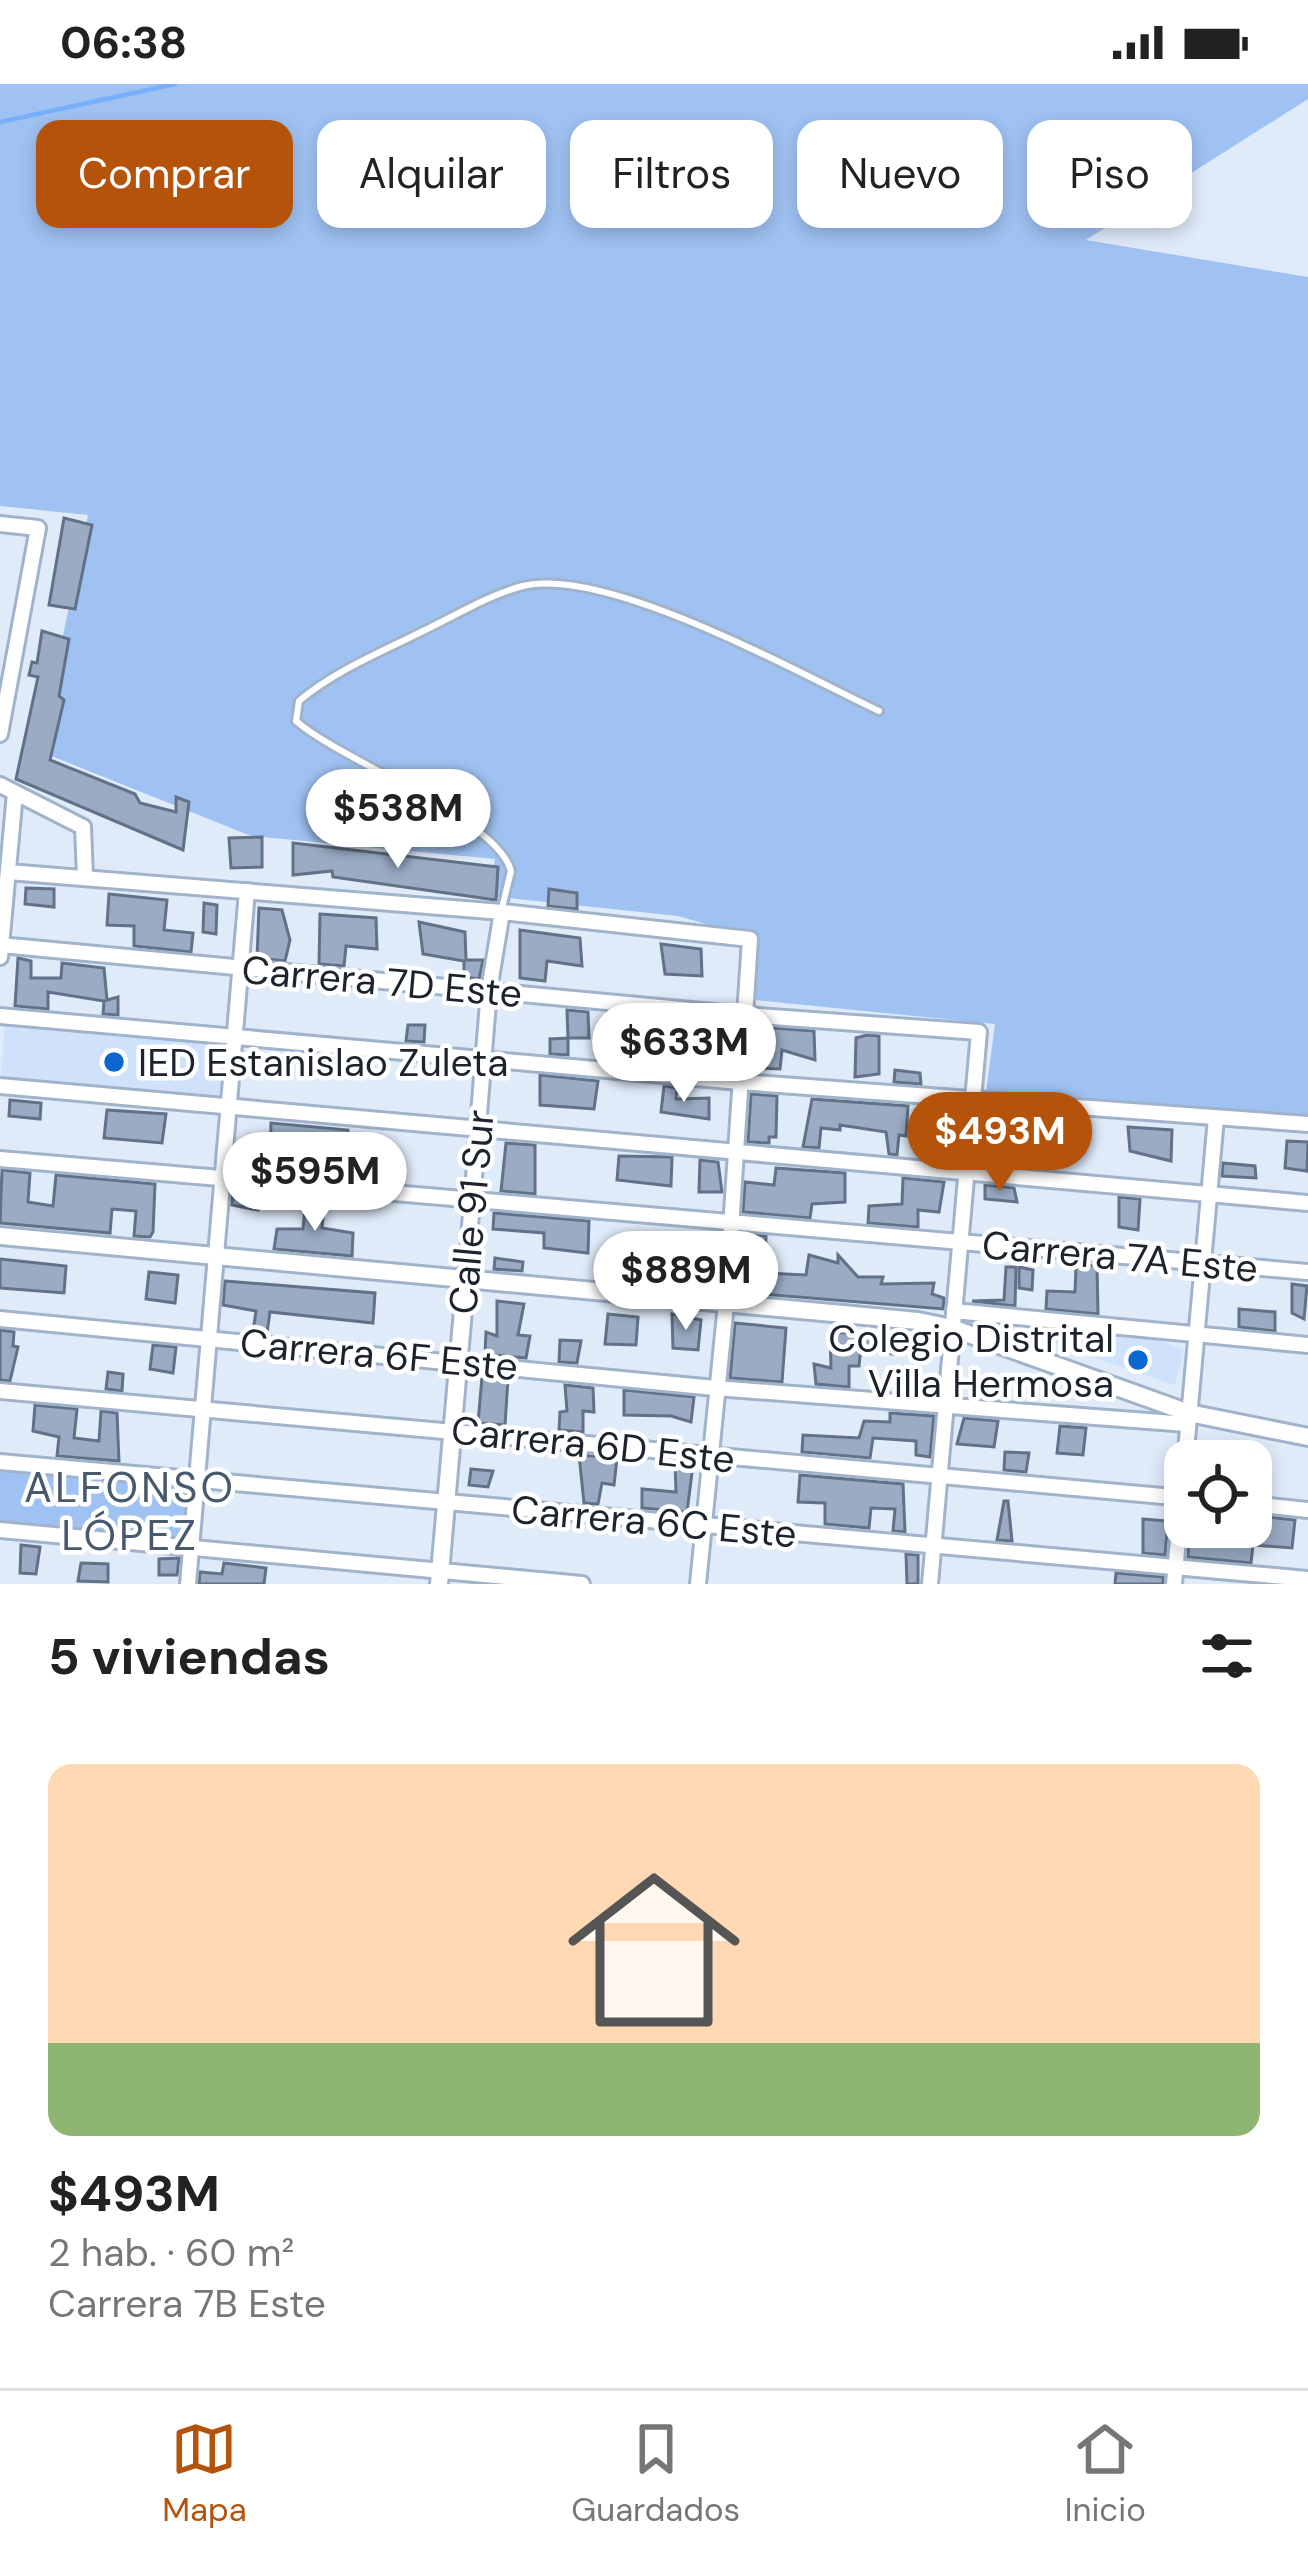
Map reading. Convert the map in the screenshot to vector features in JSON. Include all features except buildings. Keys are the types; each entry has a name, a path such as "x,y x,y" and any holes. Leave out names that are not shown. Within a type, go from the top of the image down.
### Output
{"street":[{"path":"0,524 38,528 0,734"},
{"path":"0,785 83,827 85,877"},
{"path":"0,957 15,793"},
{"path":"8,872 502,912 750,939 726,1304 698,1584"},
{"path":"188,1584 248,891"},
{"name":"Calle 91 Sur","path":"440,1577 489,990 502,912"},
{"name":"Carrera 7D Este","path":"0,946 745,1016 979,1032 973,1098"},
{"path":"0,1016 740,1082 1308,1124"},
{"path":"0,1086 1308,1203"},
{"path":"930,1584 973,1098"},
{"path":"1187,1440 1216,1118"},
{"name":"Carrera 7A Este","path":"0,1159 1308,1272"},
{"path":"0,1236 466,1276 726,1304 1308,1345"},
{"name":"Carrera 6F Este","path":"0,1318 715,1388 1188,1418 1308,1437"},
{"path":"953,1320 1188,1418"},
{"name":"Carrera 6D Este","path":"0,1391 1164,1496"},
{"name":"Carrera 6C Este","path":"0,1462 933,1545 1174,1577 1308,1580"},
{"path":"1272,1506 1308,1510"},
{"path":"0,1530 440,1577 582,1584"}],"lane":[{"path":"502,912 511,871 494,841 393,778 326,747 296,721 299,700 328,678 503,593 521,586 559,583 650,605 880,711"}],"shaded area":[{"path":"0,84 1308,84 1308,99 1192,173 1192,120 1027,120 1027,228 1105,228 1086,240 1308,277 1308,1118 986,1092 995,1024 754,1000 755,938 678,916 489,896 495,859 251,836 39,751 88,515 0,506"},
{"name":"IED Estanislao Zuleta","path":"5,1024 228,1044 224,1099 1,1079"},
{"name":"Colegio Distrital Villa Hermosa","path":"1026,1335 1147,1336 1184,1349 1175,1385"},
{"path":"0,1470 188,1488 184,1541 0,1523"}],"waterway":[{"path":"0,122 175,84"}],"place":[{"name":"IED Estanislao Zuleta","path":"114,1062"},
{"name":"Colegio Distrital Villa Hermosa","path":"1138,1360"}],"district":[{"name":"ALFONSO LÓPEZ","path":"130,1511"}]}
